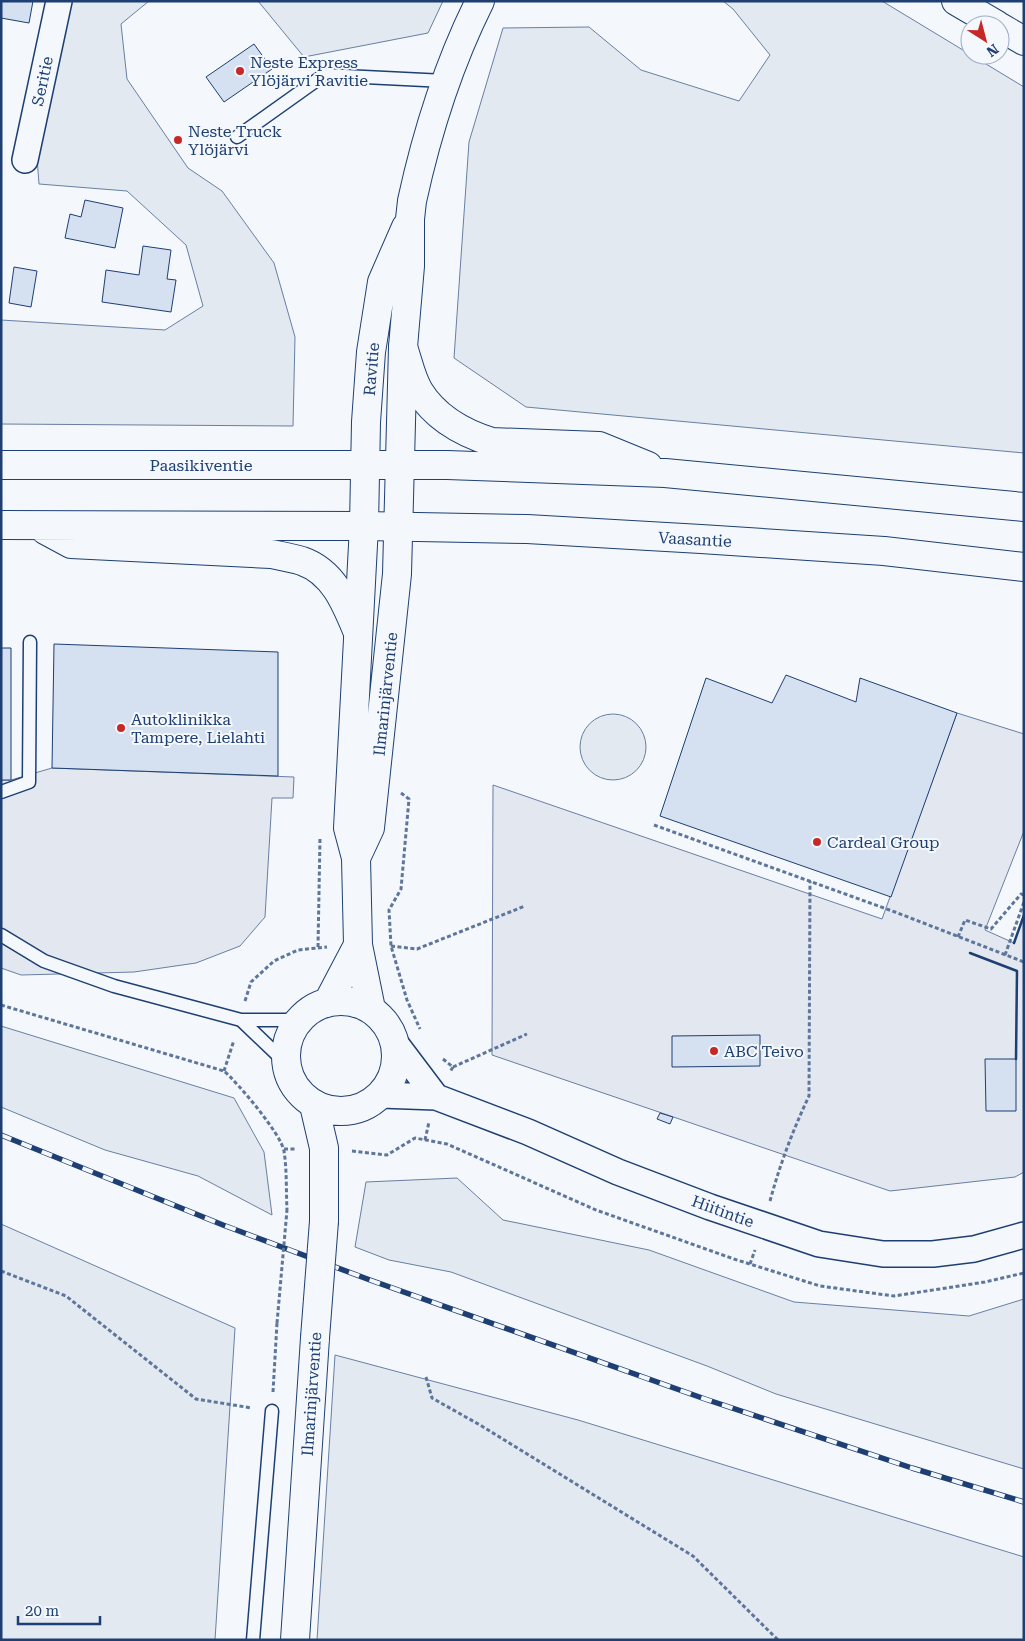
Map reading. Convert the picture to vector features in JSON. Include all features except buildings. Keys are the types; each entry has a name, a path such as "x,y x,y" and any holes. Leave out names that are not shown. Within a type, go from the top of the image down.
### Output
{"main road":[{"name":"Ravitie","path":"399,527 403,347 410,266 410,219 416,182 445,81 480,1"},
{"path":"956,1 980,15"},
{"path":"1010,33 1024,41"},
{"name":"Ravitie","path":"364,526 366,422 371,352 382,282 410,219"},
{"path":"403,347 413,377 427,402 438,414 478,438 492,442 599,446 665,473"},
{"name":"Paasikiventie","path":"1,465 401,465"},
{"path":"401,465 665,473 1024,507"},
{"path":"1,525 364,526"},
{"path":"37,526 71,544 271,554 302,561 325,574 336,588 347,605 358,634"},
{"name":"Vaasantie","path":"364,526 527,529 701,539 884,551 1024,567"},
{"name":"Ilmarinjärventie","path":"364,526 348,828 356,858 358,945 371,1009"},
{"name":"Ilmarinjärventie","path":"356,858 370,828 397,574 399,527"},
{"name":"Ilmarinjärventie","path":"328,1002 358,945"},
{"path":"343,1001 357,1003 371,1009 391,1031 396,1044 396,1063 392,1080 374,1102 356,1110 342,1112 327,1110 314,1105 300,1094 291,1080 286,1063 286,1048 291,1033 299,1020 312,1009 328,1002 343,1001"},
{"name":"Ilmarinjärventie","path":"295,1640 324,1220 324,1148 314,1105"},
{"path":"324,1148 356,1110"}],"street":[{"name":"Seritie","path":"25,160 59,1"},
{"path":"396,1044 436,1097"},
{"name":"Hiitintie","path":"381,1095 436,1097 528,1132 618,1172 819,1244 883,1254 933,1254 974,1249 1024,1235"}],"lane":[{"path":"237,137 324,75 445,81"},
{"path":"1,792 30,782 30,642"},
{"path":"1,935 44,961 114,986 241,1020 299,1020"},
{"path":"241,1020 286,1063"},
{"path":"253,1640 272,1411"}],"path":[{"path":"376,774 409,799 401,889 390,910 391,946 407,1000 422,1032"},
{"path":"654,825 895,912 1024,962"},
{"path":"763,1225 780,1164 809,1096 810,881"},
{"path":"958,937 965,920 991,929 1021,894 1024,895"},
{"path":"1005,955 1024,902"},
{"path":"391,946 417,949 525,906"},
{"path":"224,1070 241,1020 251,982 274,962 298,950 318,947"},
{"path":"1,1005 224,1070 236,1082 269,1125 284,1149 287,1210 277,1323 272,1411 196,1399 66,1296 1,1271"},
{"path":"425,1140 436,1097 453,1067 527,1034"},
{"path":"441,1058 453,1067"},
{"path":"284,1149 324,1148 387,1155 415,1138 447,1144 596,1210 734,1259 820,1286 894,1296 1024,1274"},
{"path":"426,1377 432,1398 480,1425 693,1556 778,1640"}],"shaded area":[{"path":"67,1 149,1 121,24 127,79 188,168 222,191 274,263 295,337 293,426 1,424 1,320 165,330 203,306 186,245 127,191 39,184 36,144"},
{"path":"258,1 443,1 428,33 304,57"},
{"path":"723,1 882,1 960,48 960,65 988,65 1024,87 1024,453 526,407 454,358 469,142 503,28 589,27 641,70 739,101 770,55 733,9"},
{"path":"957,713 1024,734 1024,831 985,930 1014,943 1024,915 1024,1172 1015,1177 890,1191 492,1055 493,785 882,919"},
{"path":"606,714 620,714 632,719 641,728 646,740 644,760 637,771 620,780 606,780 594,775 585,766 580,754 580,740 585,728 594,719"},
{"path":"52,768 294,777 293,798 272,798 265,917 240,946 196,963 134,972 21,975 1,968 1,780 11,780"},
{"path":"1,1026 234,1098 264,1152 272,1215 198,1176 105,1150 1,1107"},
{"path":"457,1178 503,1220 649,1250 794,1302 969,1316 1024,1299 1024,1469 776,1394 707,1366 451,1272 389,1260 355,1247 366,1182"},
{"path":"1,1224 235,1328 215,1640 1,1640"},
{"path":"335,1355 578,1420 1024,1557 1024,1640 317,1640"}],"railway":[{"path":"1,1135 223,1225 370,1280 705,1399 912,1468 1024,1502"}],"wall":[{"path":"1014,943 1024,915"},
{"path":"970,953 1017,971 1016,1059"}],"place":[{"name":"Neste Express Ylöjärvi Ravitie","path":"240,71"},
{"name":"Neste Truck Ylöjärvi","path":"178,140"},
{"name":"Autoklinikka Tampere, Lielahti","path":"121,728"},
{"name":"Cardeal Group","path":"817,842"},
{"name":"ABC Teivo","path":"714,1051"}]}
